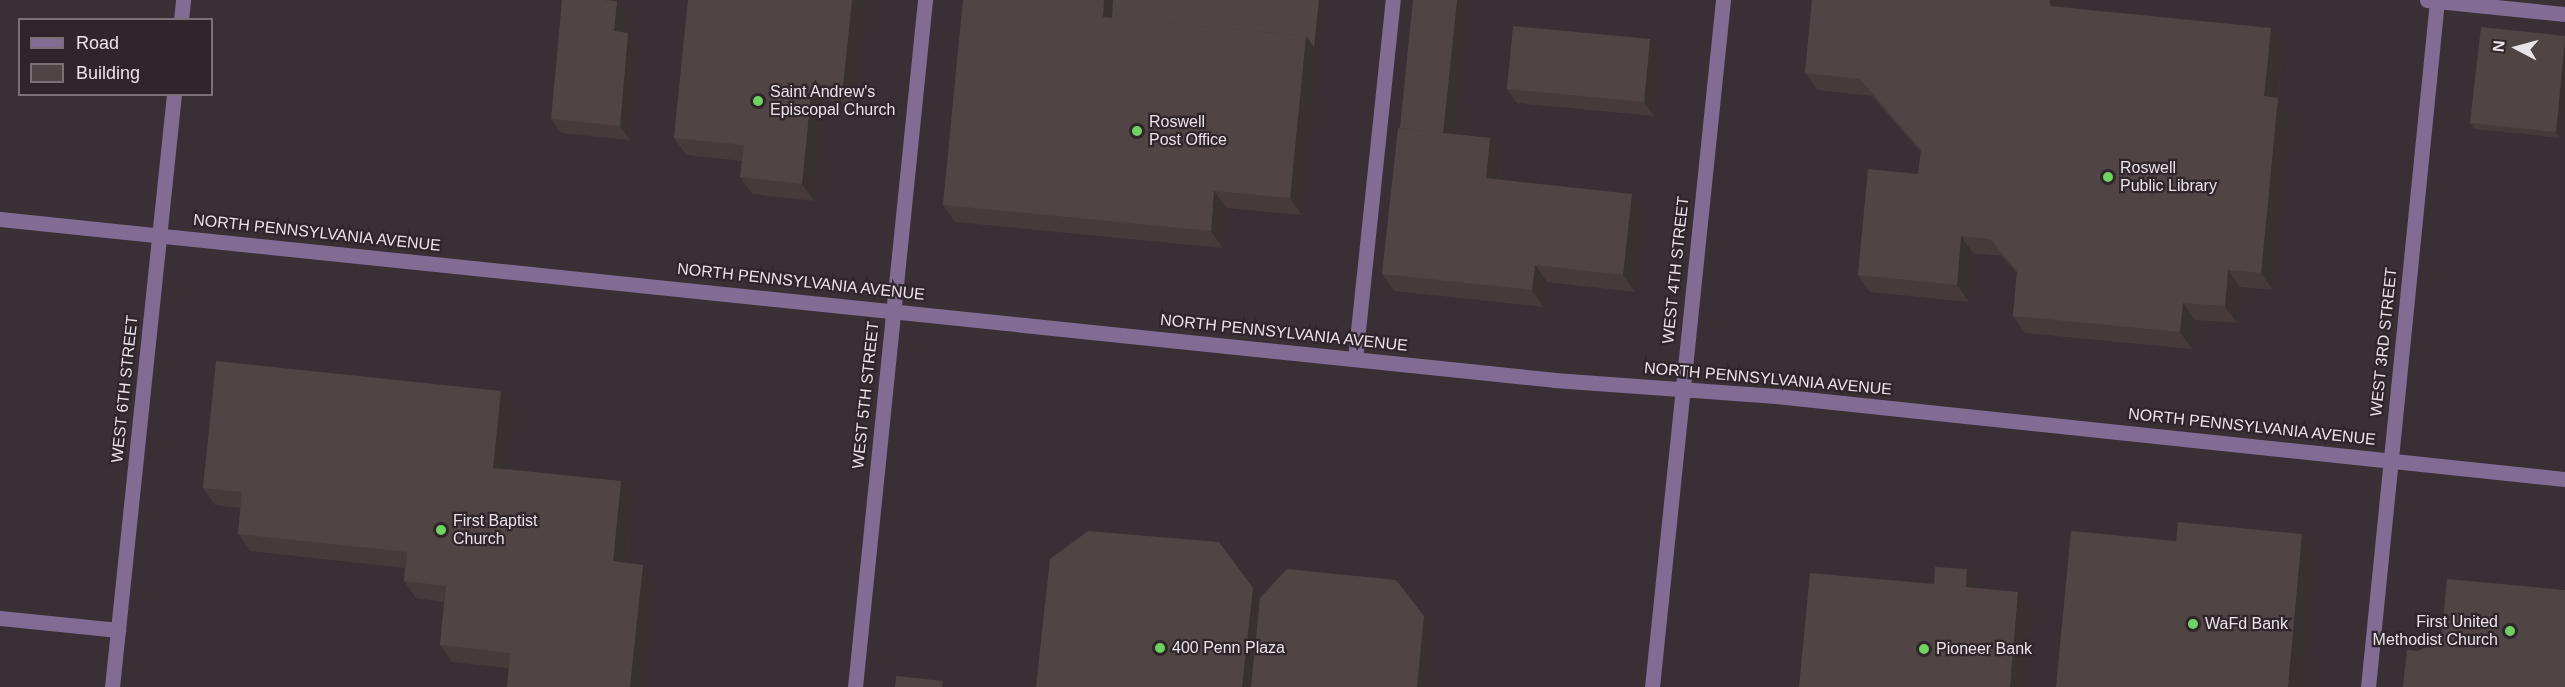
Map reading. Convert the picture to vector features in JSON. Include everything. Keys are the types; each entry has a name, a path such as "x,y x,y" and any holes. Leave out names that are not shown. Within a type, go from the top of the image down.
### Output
{"street":[{"path":"181,18 183,0"},
{"name":"WEST 5TH STREET","path":"855,687 925,0"},
{"path":"1355,359 1393,0"},
{"name":"WEST 4TH STREET","path":"1652,687 1723,0"},
{"path":"2434,0 2565,14"},
{"name":"WEST 3RD STREET","path":"2368,687 2434,0"},
{"name":"WEST 6TH STREET","path":"112,687 174,96"},
{"name":"NORTH PENNSYLVANIA AVENUE","path":"0,219 1554,380 1682,388 2565,479"},
{"path":"0,618 118,630"}],"building":[{"path":"562,0 617,1 614,31 628,33 620,126 551,119"},
{"name":"Saint Andrew's Episcopal Church","path":"688,0 852,0 843,86 812,83 802,184 740,177 744,145 674,138"},
{"name":"Roswell Post Office","path":"963,0 1104,0 1103,17 1306,36 1290,198 1214,191 1211,231 943,205"},
{"path":"1113,0 1319,0 1314,47 1306,36 1112,18"},
{"path":"1413,0 1457,0 1443,133 1400,128"},
{"name":"Roswell Public Library","path":"1812,0 2050,0 2050,6 2271,28 2264,96 2278,98 2261,273 2228,270 2225,306 2183,303 2180,332 2013,316 2017,271 1990,239 1961,236 1957,285 1858,275 1868,169 1918,174 1921,150 1860,79 1805,73"},
{"path":"1513,26 1650,39 1644,102 1507,89"},
{"path":"2481,27 2565,36 2556,132 2470,123"},
{"path":"1398,128 1490,138 1486,178 1632,194 1623,275 1535,265 1532,290 1382,274"},
{"name":"First Baptist Church","path":"216,361 501,391 493,468 621,481 613,561 643,565 630,687 507,687 510,653 440,645 446,586 404,581 407,552 238,534 242,492 203,488"},
{"name":"WaFd Bank","path":"2178,522 2302,534 2288,687 2056,687 2071,531 2176,541"},
{"name":"400 Penn Plaza","path":"1088,531 1219,542 1253,588 1242,687 1036,687 1050,559"},
{"name":"Pioneer Bank","path":"1935,567 1967,569 1966,587 2018,592 2010,687 1799,687 1810,573 1934,584"},
{"path":"1287,569 1396,580 1424,616 1417,687 1251,687 1260,598"},
{"name":"First United Methodist Church","path":"2447,579 2565,590 2565,687 2403,687 2407,650 2418,651 2441,639"},
{"path":"896,676 943,681 942,687 895,687"}],"place":[{"name":"Saint Andrew's Episcopal Church","path":"758,101"},
{"name":"Roswell Post Office","path":"1137,131"},
{"name":"Roswell Public Library","path":"2108,177"},
{"name":"First Baptist Church","path":"441,530"},
{"name":"WaFd Bank","path":"2193,624"},
{"name":"First United Methodist Church","path":"2510,631"},
{"name":"400 Penn Plaza","path":"1160,648"},
{"name":"Pioneer Bank","path":"1924,649"}]}
